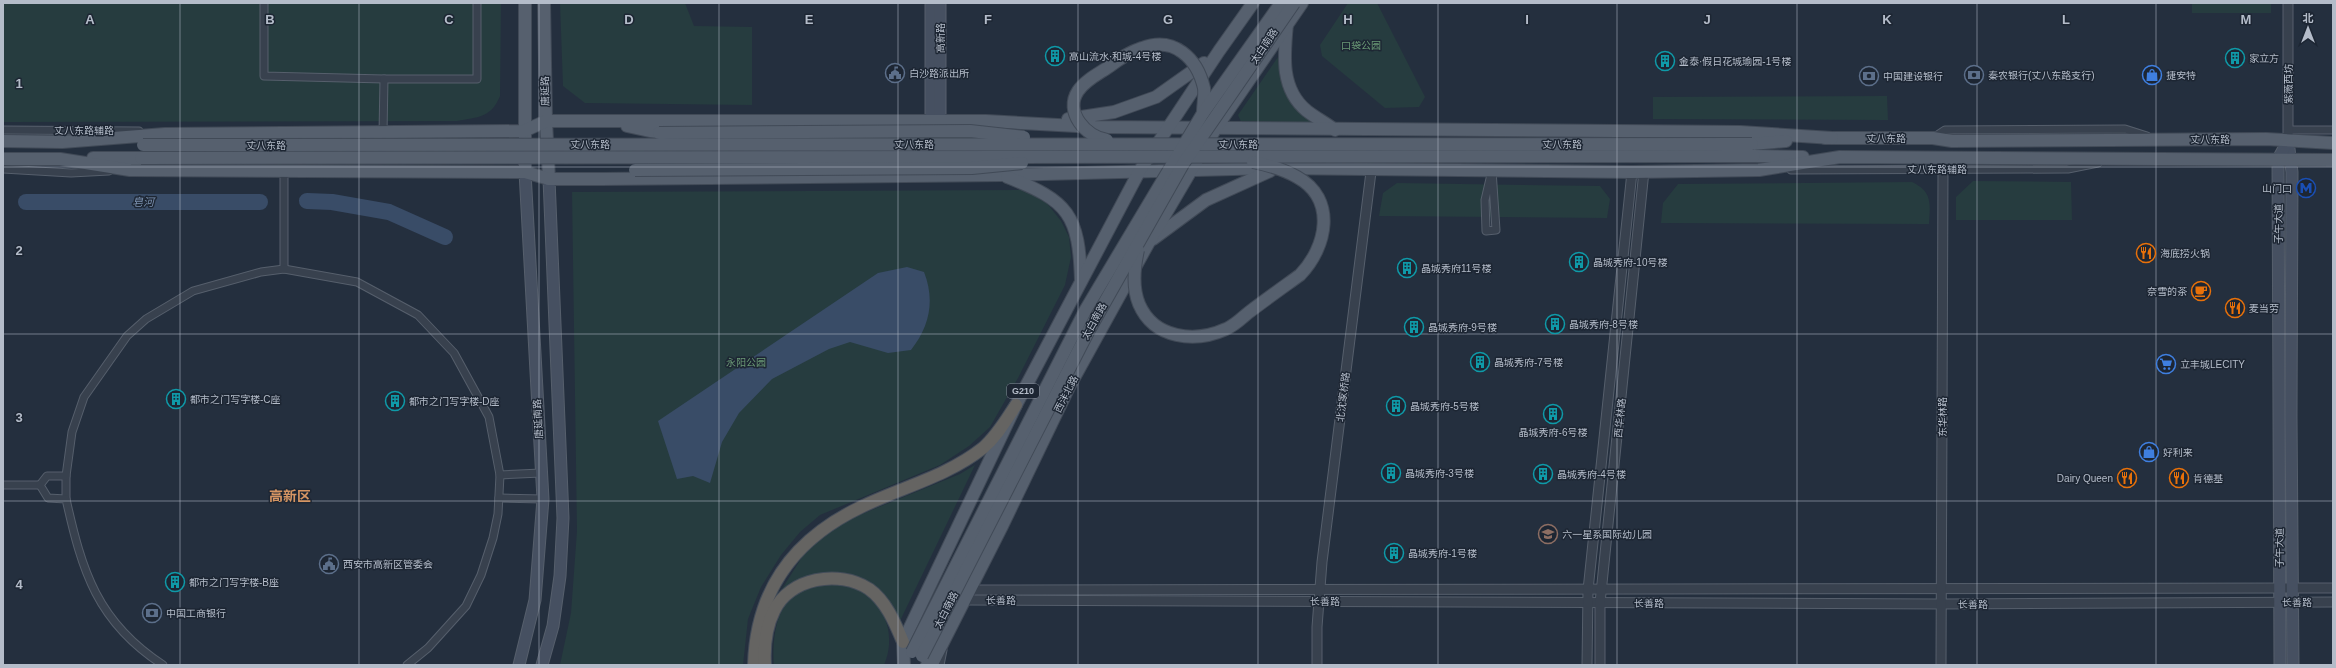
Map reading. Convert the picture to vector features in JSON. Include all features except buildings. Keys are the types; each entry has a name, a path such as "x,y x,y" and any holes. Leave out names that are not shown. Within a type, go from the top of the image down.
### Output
{"highway":[{"path":"754,665 756,633 762,612 773,583 790,558 831,522 861,506 923,482 963,462 996,436 1016,405"},
{"path":"765,665 767,636 772,618 784,596 797,586 830,578 848,580 869,589 883,603 894,621 903,642"}],"main road":[{"name":"唐延路","path":"525,3 525,172"},
{"name":"唐延路","path":"544,3 546,121 549,179"},
{"name":"高新路","path":"931,3 936,121"},
{"name":"高新路","path":"936,121 940,3"},
{"path":"1168,128 1253,3"},
{"name":"太白南路","path":"920,659 1086,309 1203,112 1281,3"},
{"name":"太白南路","path":"920,659 1089,330 1144,241 1183,164 1294,3"},
{"name":"太白南路","path":"1216,128 1302,3"},
{"path":"1287,24 1286,76 1290,89 1306,110 1335,130"},
{"path":"1126,144 1100,139 1088,132 1079,123 1075,113 1074,102 1078,91 1091,79 1142,48 1160,45 1173,48 1190,56 1199,71 1204,90 1203,112"},
{"path":"1036,124 1114,112 1156,97 1219,51"},
{"name":"丈八东路","path":"62,142 165,134 524,131 546,121"},
{"path":"546,121 936,121 1095,127 1168,128 1740,132 1832,138"},
{"path":"609,122 659,133 970,131 1093,143"},
{"name":"西沣北路","path":"1168,128 1140,170 1016,405 903,642 905,665 920,659 933,662 1070,385 1144,241 1191,170 1216,128"},
{"name":"丈八东路","path":"3,141 143,145 1093,143 1752,144 1832,138 1933,138 1952,141 2266,139 2288,136 2333,143"},
{"name":"子午大道","path":"2280,665 2278,159 2288,136"},
{"name":"子午大道","path":"2288,136 2292,159 2290,417 2293,665"},
{"name":"丈八东路","path":"60,159 1099,156 1225,157 1365,155 2333,160"},
{"path":"3,158 60,159 130,170 284,172 525,172 549,179 600,179 635,170 972,168 1099,156"},
{"path":"1225,157 1268,165 1298,177 1312,190 1322,212 1323,235 1319,249 1309,266 1300,275 1228,329 1208,337 1189,338 1168,333 1150,320 1139,305 1135,288 1134,268 1144,241 1206,200 1275,168"},
{"name":"丈八东路","path":"600,179 1002,175 1140,170 1275,168 1638,171 1759,170 1840,157"},
{"name":"唐延南路","path":"519,665 535,600 543,499 525,172"},
{"path":"1002,175 1039,189 1056,200 1068,215 1076,231 1082,281"},
{"name":"唐延南路","path":"542,665 553,626 560,576 562,518 549,179"}],"street":[{"path":"264,3 264,76 384,79 477,79 477,3"},
{"name":"紫薇西坊","path":"2288,3 2288,136"},
{"path":"383,133 384,79"},
{"path":"1933,138 1945,130 2125,129 2156,140"},
{"name":"丈八东路辅路","path":"3,130 122,130 165,134"},
{"name":"北沈家桥路","path":"1317,665 1319,589 1372,169 1374,130"},
{"path":"2288,136 2333,130"},
{"path":"1952,141 1952,158"},
{"name":"丈八东路辅路","path":"1759,170 2068,169 2115,160"},
{"path":"3,169 71,173 130,170"},
{"name":"东华林路","path":"1941,665 1943,169"},
{"path":"1492,170 1496,230 1486,231 1485,200 1492,170"},
{"name":"西华林路","path":"1600,665 1600,603 1638,171"},
{"name":"西华林路","path":"1588,665 1588,590 1638,171"},
{"path":"284,172 284,269"},
{"path":"164,665 126,635 108,613 97,596 80,560 66,499 66,476 72,432 84,397 126,336 146,319 193,291 261,272 284,269 357,282 418,315 454,352 489,417 500,475 499,498 498,514 493,538 481,575 466,606 428,648 407,665"},
{"path":"500,475 541,473"},
{"path":"40,485 47,476 66,476"},
{"path":"3,485 40,485"},
{"path":"40,485 48,498 66,499"},
{"path":"499,498 543,499"},
{"name":"长善路","path":"967,595 1319,589 1941,590 2333,588"},
{"name":"长善路","path":"967,595 1319,601 1588,603 1941,604 2333,602"},
{"path":"940,665 946,635"}],"green space":[{"path":"3,3 501,3 500,96 488,113 457,121 3,122"},
{"path":"560,3 685,3 694,26 752,27 752,105 585,103 563,86"},
{"name":"口袋公园","path":"1348,3 1377,3 1425,97 1419,107 1385,108 1322,56 1320,45"},
{"path":"2192,3 2271,3 2271,13 2192,13"},
{"path":"1278,57 1283,85 1314,123 1242,124 1238,115"},
{"path":"1887,96 1888,120 1653,119 1653,97"},
{"path":"1973,181 2071,182 2072,220 1956,220 1956,197"},
{"path":"1912,182 1924,190 1927,194 1930,205 1929,224 1661,223 1663,203 1678,184"},
{"path":"1397,183 1600,186 1610,199 1607,218 1379,216 1383,193"},
{"name":"永阳公园","path":"1025,190 1046,202 1061,221 1069,237 1071,257 1065,285 1018,378 990,427 969,446 940,465 820,515 800,532 781,555 761,587 748,619 743,665 560,665 571,613 577,531 572,192"},
{"path":"975,465 899,623 892,605 875,590 831,573 777,597 804,554 835,525 960,474"},
{"path":"839,584 860,591 877,604 883,613 889,634 888,655 884,665 774,665 776,626 784,607 790,600 802,591 823,585"}],"water":[{"path":"907,267 924,272 930,303 923,332 911,350 888,353 850,342 829,349 772,379 739,413 722,442 710,483 693,476 677,479 658,421 878,273"}],"waterway":[{"name":"皂河","path":"307,201 332,202 389,212 445,237"},
{"name":"皂河","path":"26,202 260,202"}],"place":[{"name":"高山流水·和城-4号楼","path":"1055,56"},
{"name":"家立方","path":"2235,58"},
{"name":"金泰·假日花城瑜园-1号楼","path":"1665,61"},
{"name":"白沙路派出所","path":"895,73"},
{"name":"秦农银行(丈八东路支行)","path":"1974,75"},
{"name":"捷安特","path":"2152,75"},
{"name":"中国建设银行","path":"1869,76"},
{"name":"山门口","path":"2306,188"},
{"name":"海底捞火锅","path":"2146,253"},
{"name":"晶城秀府-10号楼","path":"1579,262"},
{"name":"晶城秀府11号楼","path":"1407,268"},
{"name":"奈雪的茶","path":"2201,291"},
{"name":"麦当劳","path":"2235,308"},
{"name":"晶城秀府-8号楼","path":"1555,324"},
{"name":"晶城秀府-9号楼","path":"1414,327"},
{"name":"晶城秀府-7号楼","path":"1480,362"},
{"name":"立丰城LECITY","path":"2166,364"},
{"name":"都市之门写字楼-C座","path":"176,399"},
{"name":"都市之门写字楼-D座","path":"395,401"},
{"name":"晶城秀府-5号楼","path":"1396,406"},
{"name":"晶城秀府-6号楼","path":"1553,414"},
{"name":"好利来","path":"2149,452"},
{"name":"晶城秀府-3号楼","path":"1391,473"},
{"name":"晶城秀府-4号楼","path":"1543,474"},
{"name":"Dairy Queen","path":"2127,478"},
{"name":"肯德基","path":"2179,478"},
{"name":"六一星系国际幼儿园","path":"1548,534"},
{"name":"晶城秀府-1号楼","path":"1394,553"},
{"name":"西安市高新区管委会","path":"329,564"},
{"name":"都市之门写字楼-B座","path":"175,582"},
{"name":"中国工商银行","path":"152,613"}],"district":[{"name":"高新区","path":"290,496"}]}
